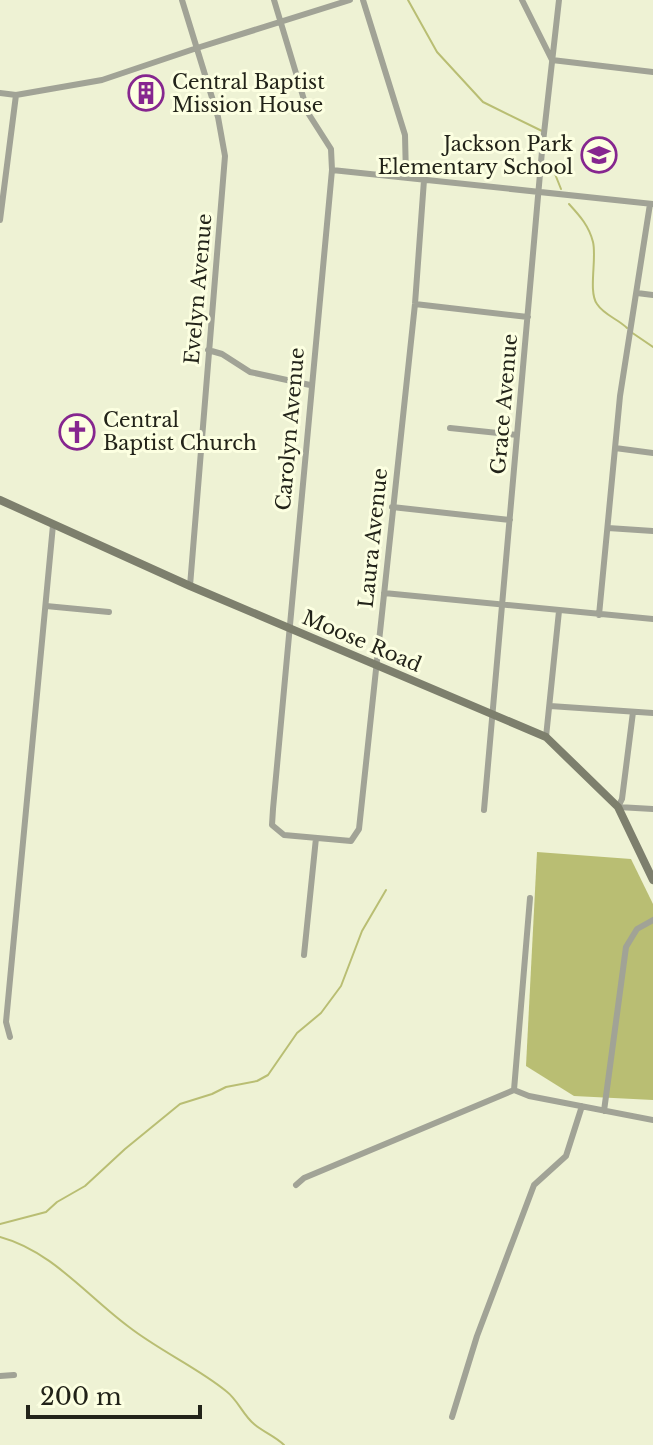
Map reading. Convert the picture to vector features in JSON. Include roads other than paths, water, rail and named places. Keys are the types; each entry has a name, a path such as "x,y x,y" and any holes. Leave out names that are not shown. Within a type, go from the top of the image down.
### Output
{"street":[{"name":"Evelyn Avenue","path":"182,0 218,117 225,156 190,586"},
{"name":"Carolyn Avenue","path":"274,0 308,113 331,149 332,170 272,825 284,835 316,838"},
{"path":"0,93 16,95 102,80 350,0"},
{"path":"363,0 405,135 406,177"},
{"path":"522,0 552,60 653,72"},
{"name":"Grace Avenue","path":"484,810 544,131 559,0"},
{"path":"0,220 2,181 16,95"},
{"path":"332,170 652,204 629,335 599,615"},
{"name":"Laura Avenue","path":"316,838 351,841 359,829 415,304 424,180"},
{"path":"637,293 653,295"},
{"path":"415,304 528,317"},
{"path":"208,350 222,354 250,372 310,385"},
{"path":"450,428 517,435"},
{"path":"615,448 653,453"},
{"name":"Moose Road","path":"0,500 190,586 546,737 618,807 653,880"},
{"path":"392,507 510,520"},
{"path":"10,1037 6,1022 8,992 53,525"},
{"path":"608,528 653,531"},
{"path":"384,593 653,619"},
{"path":"46,606 109,612"},
{"path":"546,737 559,611"},
{"path":"550,706 653,713"},
{"path":"633,712 622,799 618,807 653,809"},
{"path":"304,955 316,838"},
{"path":"514,1090 530,898"},
{"path":"604,1111 626,947 637,929 653,920"},
{"path":"296,1185 304,1178 514,1090 529,1096 653,1120"},
{"path":"452,1417 482,1323 534,1185 566,1156 582,1106"},
{"path":"0,1376 14,1375"}],"waterway":[{"path":"408,0 437,52 483,102 542,131"},
{"path":"551,164 561,189"},
{"path":"569,204 587,226 593,242 594,299 603,311 627,328"},
{"path":"631,332 653,347"},
{"path":"0,1224 46,1212 85,1186 180,1104 268,1075 297,1033 321,1013 341,986 362,931 386,890"},
{"path":"0,1237 53,1263 129,1327 226,1391 254,1424 284,1445"}],"place":[{"name":"Central Baptist Mission House","path":"146,93"},
{"name":"Jackson Park Elementary School","path":"599,155"},
{"name":"Central Baptist Church","path":"77,432"}]}
